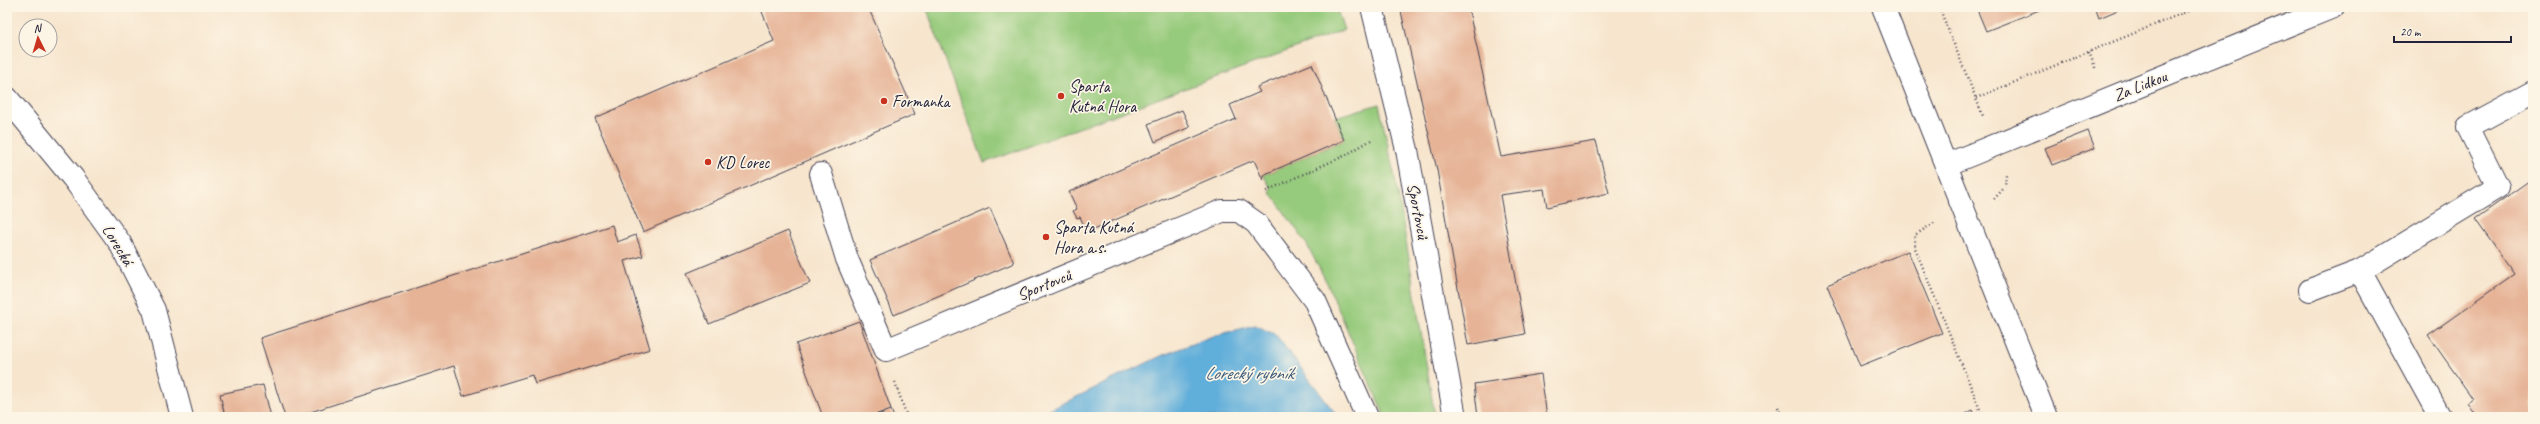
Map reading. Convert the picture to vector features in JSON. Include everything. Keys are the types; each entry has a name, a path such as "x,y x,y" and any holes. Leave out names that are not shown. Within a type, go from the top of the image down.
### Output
{"street":[{"name":"Sportovců","path":"1372,7 1407,150 1455,417"},
{"path":"1883,7 2046,417"},
{"name":"Za Lidkou","path":"1946,165 2333,7"},
{"path":"2310,290 2360,271 2498,187 2468,127 2533,92"},
{"name":"Lorecká","path":"7,98 73,178 120,243 154,310 182,417"},
{"path":"821,174 847,259 886,350"},
{"name":"Sportovců","path":"886,350 1222,211 1239,211 1256,223 1316,301 1367,417"},
{"path":"2360,271 2440,417"}],"path":[{"path":"1939,7 1995,145"},
{"path":"1976,98 2198,7"},
{"path":"1222,211 1346,156 1369,142 1395,105"},
{"path":"886,350 907,417"},
{"path":"1778,406 1782,417"}],"green space":[{"name":"Sparta Kutná Hora","path":"926,7 1336,7 1344,30 984,163"},
{"path":"1379,104 1398,192 1435,417 1385,417 1327,283 1306,243 1270,192 1271,188 1263,175 1344,140 1335,117"}],"water":[{"name":"Lorecký rybník","path":"1255,325 1276,335 1338,417 1035,417 1161,356 1210,337"}],"building":[{"name":"KD Lorec","path":"760,7 868,7 915,114 643,232 595,118 774,41"},
{"path":"1400,7 1468,7 1501,157 1596,141 1609,193 1547,207 1544,189 1500,195 1525,334 1468,345 1437,170"},
{"path":"1976,7 2047,7 1986,31"},
{"path":"2095,7 2125,7 2099,18"},
{"path":"1312,64 1344,140 1263,175 1263,180 1254,160 1087,232 1080,217 1077,218 1073,211 1077,209 1069,192 1236,119 1230,105 1260,92 1257,87"},
{"path":"1182,110 1190,127 1155,142 1148,124"},
{"path":"2088,131 2095,148 2052,165 2045,148"},
{"path":"2533,178 2533,417 2477,417 2467,403 2473,399 2428,335 2514,274 2475,219"},
{"path":"990,208 1014,263 894,315 870,260"},
{"path":"612,225 617,242 636,235 643,256 624,261 650,349 535,384 532,375 463,396 454,366 295,417 285,417 260,338"},
{"path":"788,231 810,283 709,324 687,273"},
{"path":"1908,251 1942,333 1860,366 1827,285"},
{"path":"859,321 891,409 869,417 823,417 796,344"},
{"path":"1541,374 1547,417 1478,417 1474,384"},
{"path":"263,385 271,417 225,417 220,394"},
{"path":"891,410 894,417 873,417"},
{"path":"1973,410 1976,417 1958,417"}],"place":[{"name":"Sparta Kutná Hora","path":"1061,96"},
{"name":"Formanka","path":"884,101"},
{"name":"KD Lorec","path":"708,162"},
{"name":"Sparta Kutná Hora a.s.","path":"1046,237"}]}
